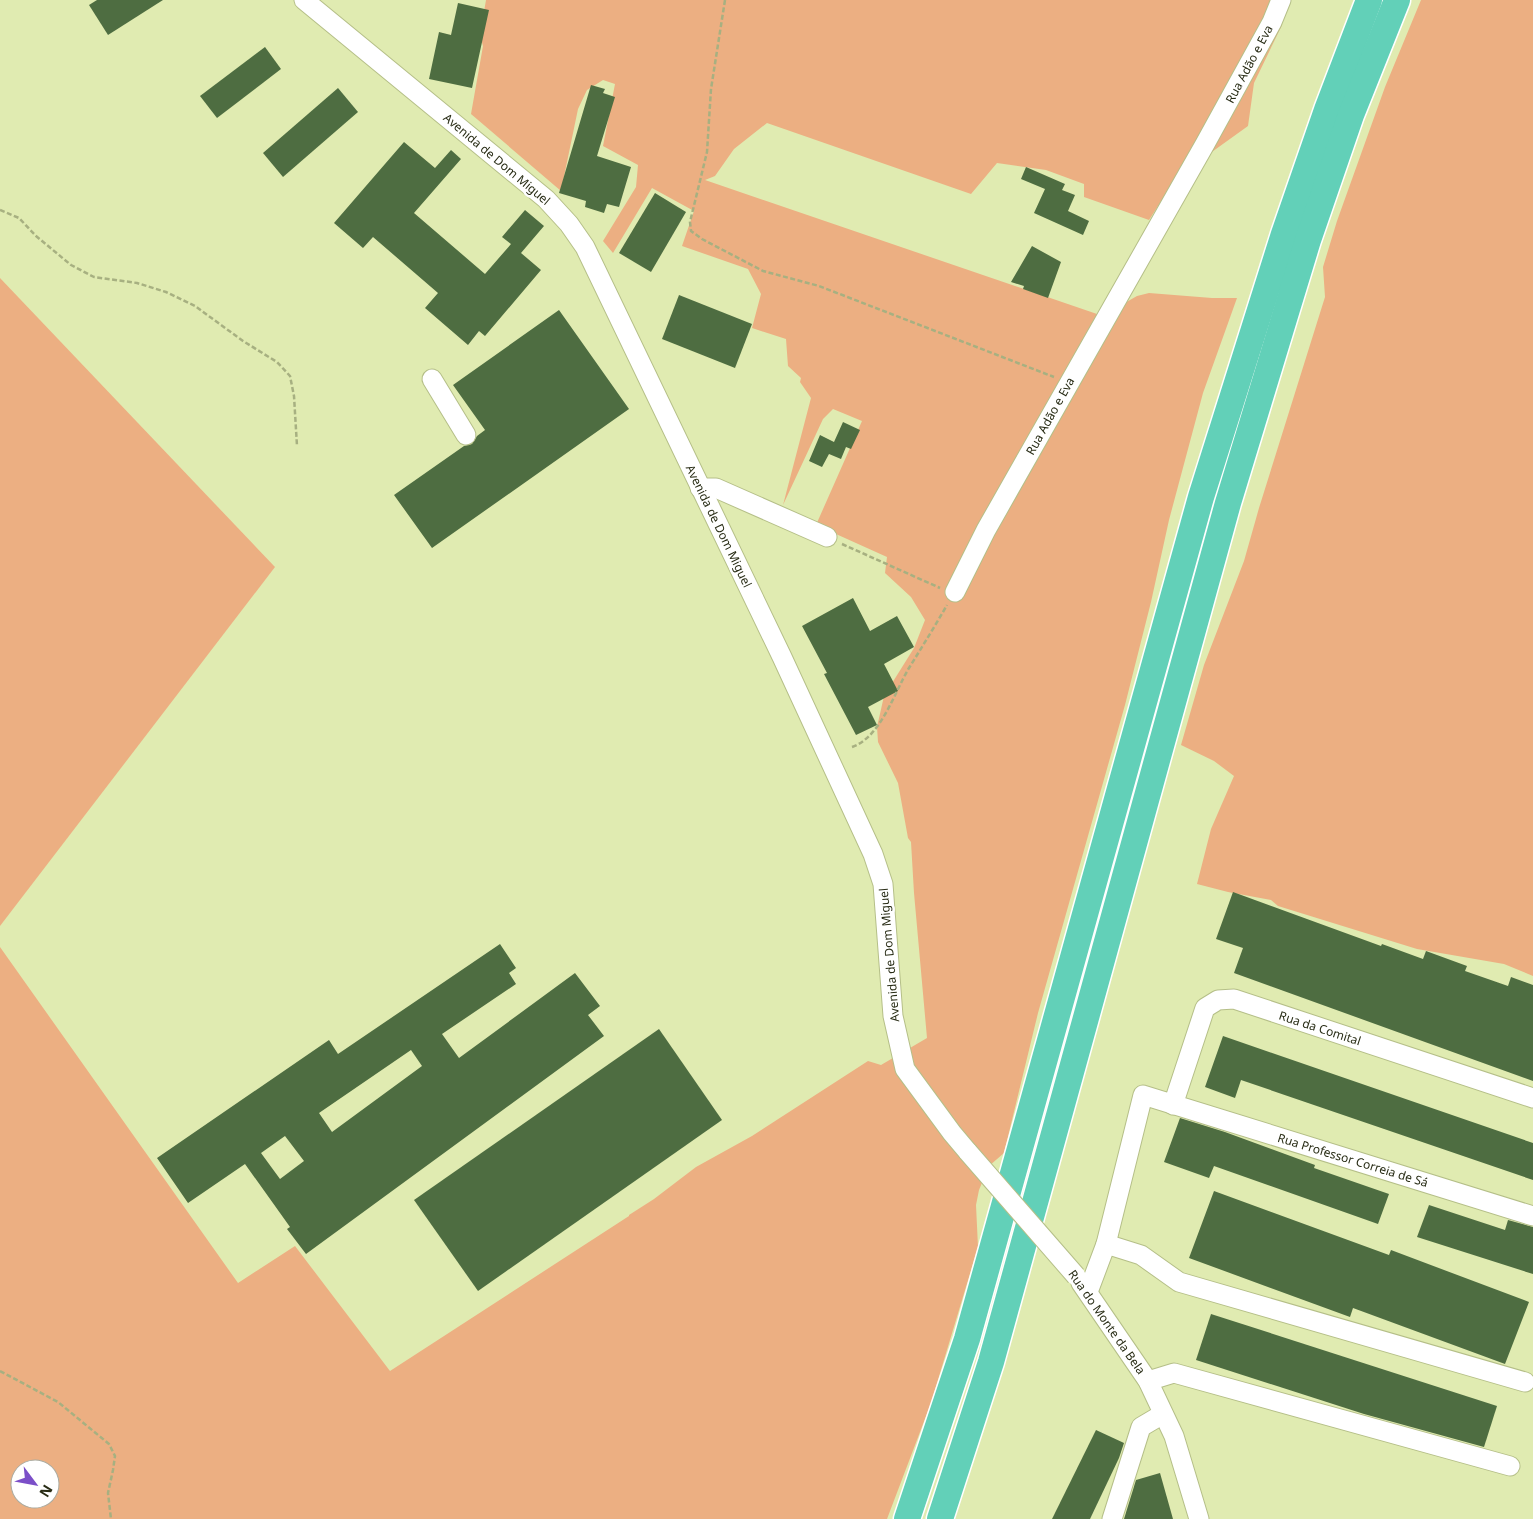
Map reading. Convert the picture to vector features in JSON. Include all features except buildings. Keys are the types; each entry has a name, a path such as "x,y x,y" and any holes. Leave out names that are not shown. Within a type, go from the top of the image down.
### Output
{"highway":[{"path":"907,1519 968,1339 1201,497 1284,234 1327,110 1369,0"},
{"path":"940,1519 991,1362 1237,475 1308,240 1351,115 1397,0"}],"street":[{"name":"Avenida de Dom Miguel","path":"304,0 546,199 569,224 585,247 782,656 873,854 883,884 893,1016 905,1069 968,1152"},
{"name":"Rua Adão e Eva","path":"955,592 986,530 1205,144 1272,22 1281,0"},
{"path":"432,379 466,435"},
{"path":"700,488 716,488 827,537"},
{"name":"Rua da Comital","path":"1173,1105 1205,1008 1218,1000 1234,999 1533,1098"},
{"name":"Rua Professor Correia de Sá","path":"1106,1244 1143,1095 1533,1216"},
{"name":"Rua do Monte da Bela","path":"968,1152 1076,1276 1148,1381 1174,1436 1199,1519"},
{"path":"1088,1292 1106,1244 1141,1255 1179,1282 1525,1382"},
{"path":"1148,1381 1174,1373 1510,1466"},
{"path":"1112,1519 1141,1427 1163,1414"}],"path":[{"path":"725,0 711,89 707,152 690,222 691,231 702,239 763,271 819,286 1069,383"},
{"path":"0,210 19,218 36,236 71,265 94,277 137,284 166,292 195,306 276,362 290,376 294,396 296,446"},
{"path":"827,537 946,591 955,592 928,640 908,669 881,720 861,743 852,747"},
{"path":"0,1371 58,1402 109,1444 114,1456 108,1493 111,1519"}],"shaded area":[{"path":"486,0 1272,0 1263,25 1282,25 1254,83 1248,126 1209,154 1183,167 1149,220 1084,197 1084,184 1046,170 997,163 971,194 767,123 734,149 715,176 705,180 1097,314 1095,320 1137,296 1149,293 1237,298 1203,393 1169,520 1125,705 1038,1013 1004,1153 989,1166 979,1190 976,1205 978,1247 931,1403 887,1519 0,1519 0,947 238,1283 295,1246 390,1371 629,1216 696,1167 752,1136 868,1061 881,1065 927,1038 911,842 908,838 898,783 878,742 877,727 884,696 914,648 925,620 911,597 885,573 887,557 816,525 862,421 833,409 823,419 783,505 811,398 800,382 801,378 788,366 786,339 752,328 761,294 748,269 682,246 694,211 652,188 613,253 603,241 636,187 638,165 603,146 615,84 603,80 587,90 578,109 561,191 471,114 483,46 480,35"},
{"path":"1421,0 1533,0 1533,976 1504,964 1417,949 1278,906 1271,900 1197,884 1211,829 1234,776 1214,761 1181,745 1204,665 1244,561 1325,297 1323,267 1337,221 1385,87"},
{"path":"0,278 275,567 0,926"}]}
